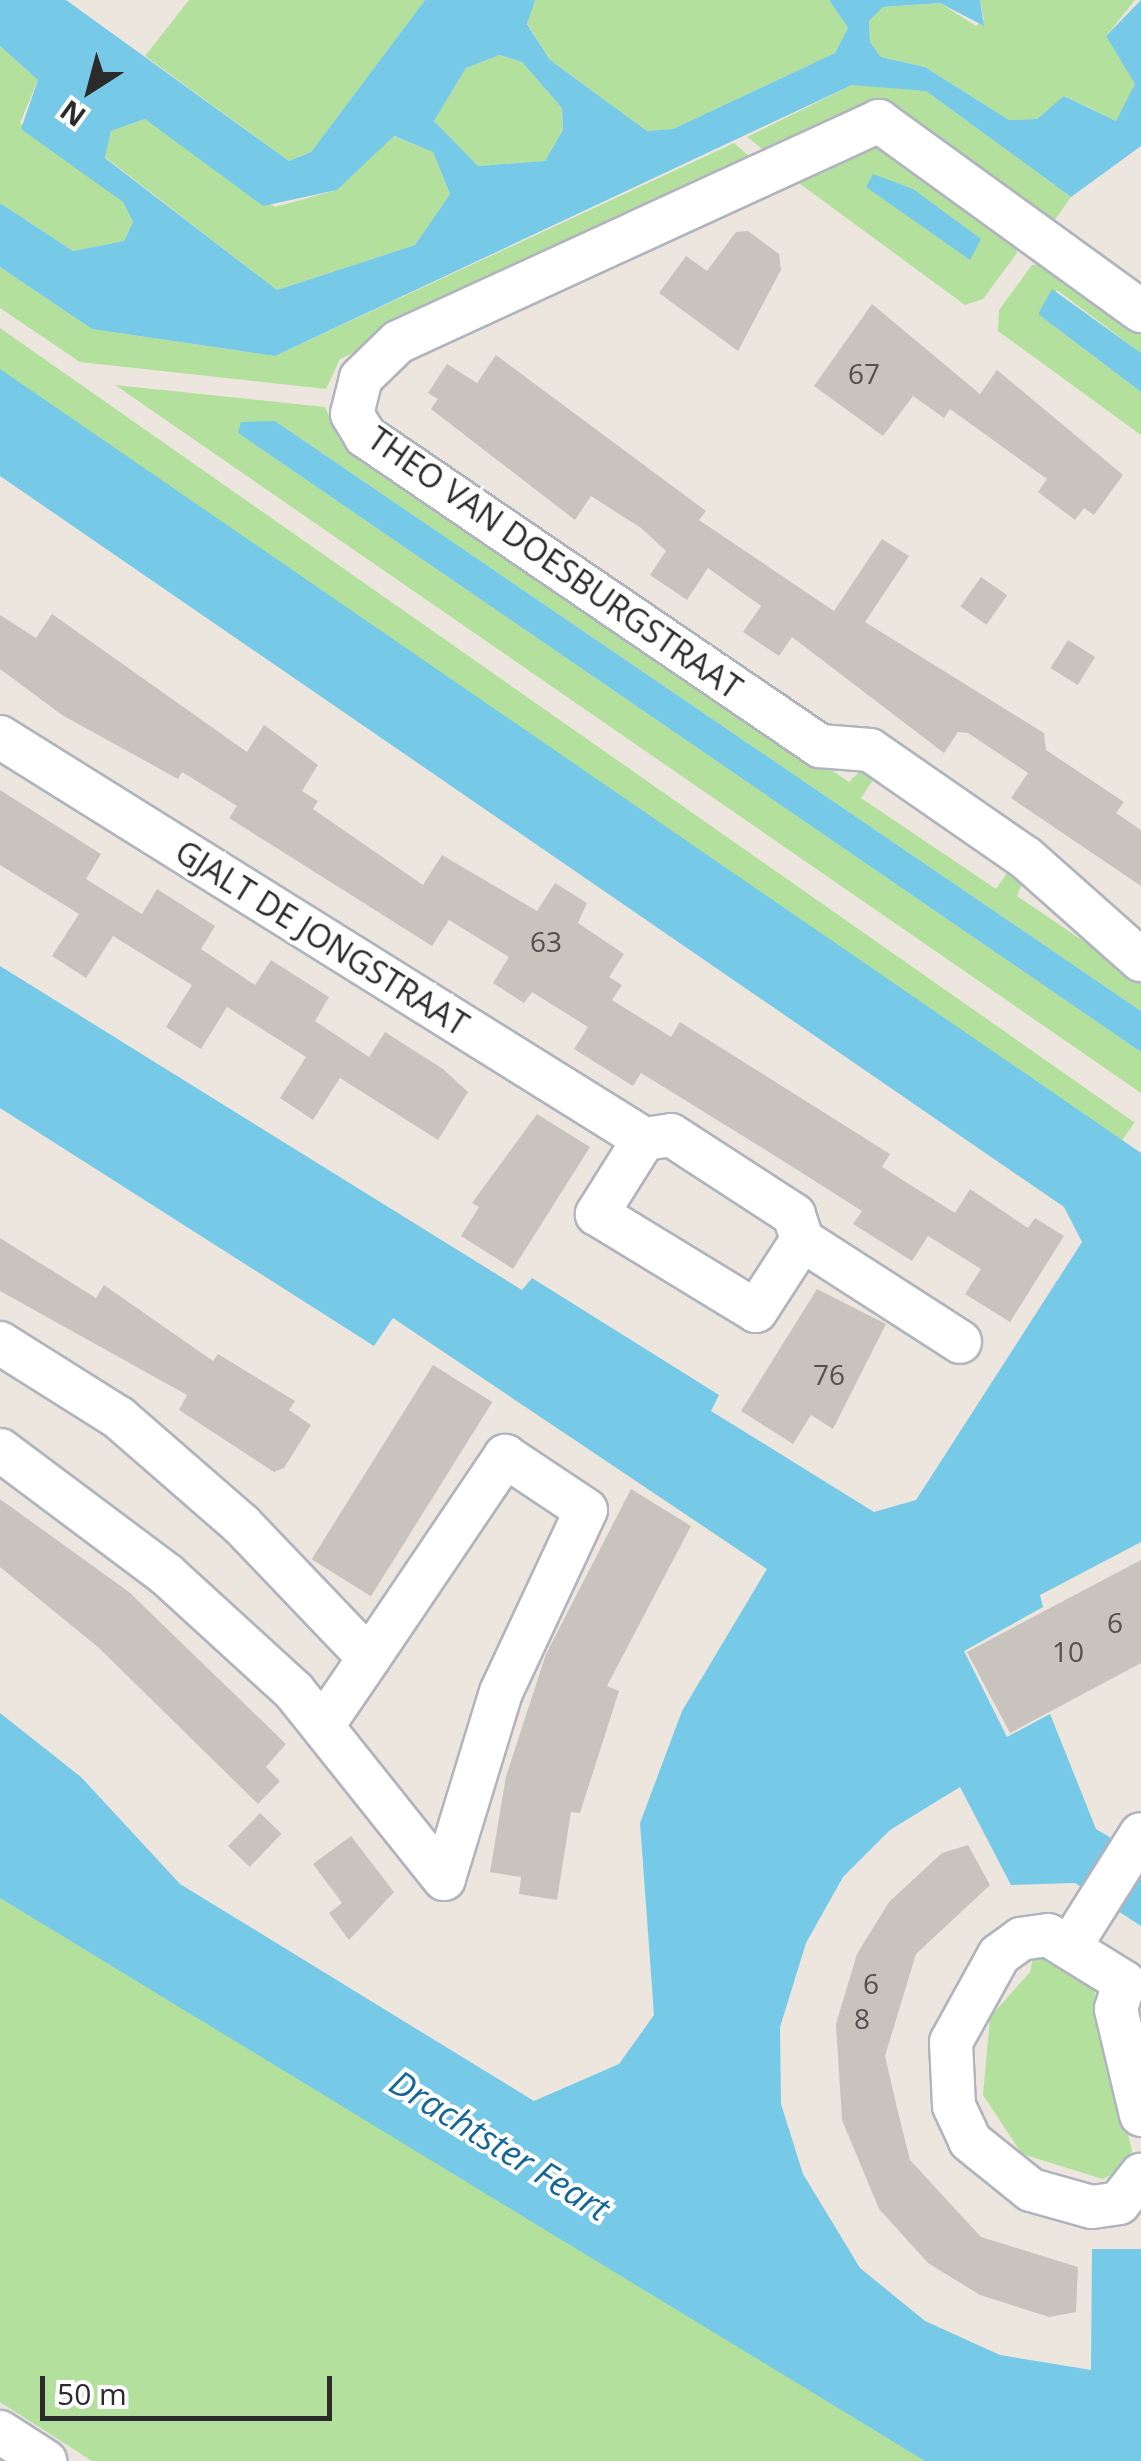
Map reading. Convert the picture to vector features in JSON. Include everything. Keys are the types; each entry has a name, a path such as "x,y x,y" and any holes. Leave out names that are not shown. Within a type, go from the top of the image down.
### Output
{"street":[{"name":"THEO VAN DOESBURGSTRAAT","path":"1141,311 879,121 398,342 361,378 352,414 366,436 820,746 870,750 1026,858 1141,960"},
{"name":"GJALT DE JONGSTRAAT","path":"0,737 644,1140 670,1135 794,1215 802,1240 960,1342"},
{"path":"644,1140 597,1214 756,1312 802,1240"},
{"path":"0,1343 119,1418 241,1524 369,1658"},
{"path":"0,1450 166,1574 324,1724 444,1878 501,1692 586,1510 504,1456 324,1724"},
{"path":"1070,1945 1139,1836"},
{"path":"1141,2115 1116,2009 1132,1968 1070,1945 1021,1939 977,1980 951,2042 954,2106 970,2142 1031,2190 1103,2208 1141,2174"},
{"path":"0,2432 46,2461"}],"green space":[{"path":"189,0 425,0 311,152 289,161 145,56"},
{"path":"535,0 829,0 848,28 835,53 673,129 647,131 550,60 527,23"},
{"path":"980,0 1135,0 1106,36 1135,83 1129,108 1116,121 1065,96 1037,119 1009,120 925,67 881,57 870,42 869,21 883,7 940,3 976,26 984,20"},
{"path":"0,46 38,80 20,123 123,202 133,222 124,241 73,251 0,203"},
{"path":"498,55 522,62 562,108 563,130 545,161 478,166 434,121 466,68"},
{"path":"886,81 926,91 1071,197 1049,228 881,105 771,156 747,137 852,85"},
{"path":"145,119 275,207 337,190 393,136 433,152 450,194 415,245 277,290 105,157 111,131"},
{"path":"870,141 1015,238 1017,253 983,299 965,305 792,178"},
{"path":"734,143 757,163 340,359 326,389 80,362 0,308 0,267 92,329 275,356"},
{"path":"1049,263 1141,330 1141,353 1057,290 1038,314 1141,392 1141,435 998,331 999,310 1032,265"},
{"path":"0,328 1135,1122 1111,1156 0,378"},
{"path":"115,385 325,407 339,439 849,782 864,767 879,771 861,798 996,889 1013,864 1024,879 1017,896 1141,980 1141,1011 275,421 238,433 1141,1052 1141,1093"},
{"path":"0,1898 771,2363 925,2461 92,2461 0,2402"},
{"path":"1035,1949 1093,1985 1132,2151 1127,2167 1103,2179 1022,2154 983,2095 990,2017 1030,1972"}],"water":[{"path":"0,0 66,0 289,161 311,152 425,0 535,0 527,24 550,60 647,131 673,129 835,53 848,28 829,0 980,0 984,26 940,3 883,7 869,21 870,42 881,57 925,67 1009,120 1037,119 1064,96 1116,121 1135,84 1106,36 1141,0 1141,146 1071,197 926,91 852,85 275,356 92,329 0,267 0,203 73,251 124,241 133,222 123,202 21,129 38,80 0,46","holes":["499,55 522,62 562,108 563,130 545,161 478,166 434,121 466,68","145,119 263,206 337,190 394,136 433,152 450,194 415,245 277,290 105,158 111,131"]},
{"path":"873,174 913,189 981,239 970,260 866,187"},
{"path":"1052,289 1141,353 1141,392 1038,314"},
{"name":"Drachtster Feart","path":"0,369 1141,1153 1141,1542 1040,1595 1043,1607 964,1651 1007,1737 1050,1714 1096,1829 1141,1856 1141,1926 1075,1883 1011,1885 960,1787 890,1830 843,1877 806,1943 780,2027 781,2104 803,2174 860,2268 925,2321 1000,2355 1091,2370 1092,2249 1141,2249 1141,2461 925,2461 0,1898 0,1713 81,1777 180,1884 534,2101 619,2064 654,2015 640,1823 682,1711 767,1569 393,1318 374,1346 0,1108 0,966 522,1290 532,1278 719,1395 711,1411 874,1512 916,1500 1082,1242 1064,1207 0,476"},
{"path":"275,421 1141,1011 1141,1052 238,433 241,422"}],"building":[{"path":"748,231 779,254 781,270 738,351 659,293 686,256 707,271 736,232"},
{"path":"872,304 980,394 997,370 1123,475 1094,515 1084,508 1075,520 1038,492 1047,479 950,409 944,418 913,396 883,436 814,386"},
{"path":"496,355 706,511 699,520 834,611 882,539 909,556 865,622 1044,733 1046,750 1124,802 1116,813 1141,830 1141,886 1011,798 1028,773 968,733 958,732 944,753 792,637 779,656 743,632 761,606 708,568 687,600 650,575 666,551 641,528 591,496 575,520 431,409 438,399 428,393 447,364 477,383"},
{"path":"981,577 1007,595 987,625 960,606"},
{"path":"52,614 247,752 264,725 282,738 318,765 302,791 318,801 313,809 423,885 442,855 537,911 555,883 587,903 578,923 624,954 609,977 622,985 612,1000 671,1037 680,1022 890,1154 882,1167 955,1213 970,1189 1028,1228 1035,1218 1064,1236 1010,1322 965,1294 981,1269 928,1236 912,1261 853,1224 862,1211 769,1152 641,1073 633,1086 574,1049 588,1027 532,992 524,1003 493,983 509,957 449,920 432,946 229,818 237,806 182,772 178,779 62,715 0,669 0,615 36,638"},
{"path":"1068,640 1095,657 1078,685 1051,668"},
{"path":"0,790 101,854 86,879 142,914 157,889 215,926 201,949 255,985 271,960 329,997 315,1021 369,1057 385,1032 443,1069 468,1092 438,1140 340,1078 313,1120 280,1098 306,1057 227,1007 201,1049 183,1038 166,1027 192,985 113,936 86,978 52,956 79,914 0,865"},
{"path":"537,1114 590,1147 513,1269 461,1236 479,1207 472,1203"},
{"path":"0,1238 96,1298 104,1285 213,1361 218,1354 295,1401 289,1410 311,1425 284,1468 274,1472 179,1410 187,1395 0,1291"},
{"path":"817,1289 886,1324 833,1429 811,1415 793,1444 741,1411"},
{"path":"433,1365 492,1402 371,1596 312,1559"},
{"path":"631,1489 691,1526 607,1686 619,1691 580,1813 571,1812 557,1900 519,1894 521,1877 490,1872 506,1776 546,1654"},
{"path":"0,1499 129,1592 286,1744 266,1767 280,1781 258,1804 99,1648 0,1567"},
{"path":"1141,1560 1141,1663 1010,1733 967,1652"},
{"path":"260,1813 282,1834 250,1867 228,1846"},
{"path":"351,1836 394,1892 349,1940 329,1913 342,1903 313,1864"},
{"path":"968,1845 990,1885 916,1954 885,2056 897,2108 910,2160 981,2237 1078,2267 1076,2312 1049,2317 980,2295 928,2263 879,2209 842,2120 836,2024 857,1954 889,1902 942,1853"}]}
